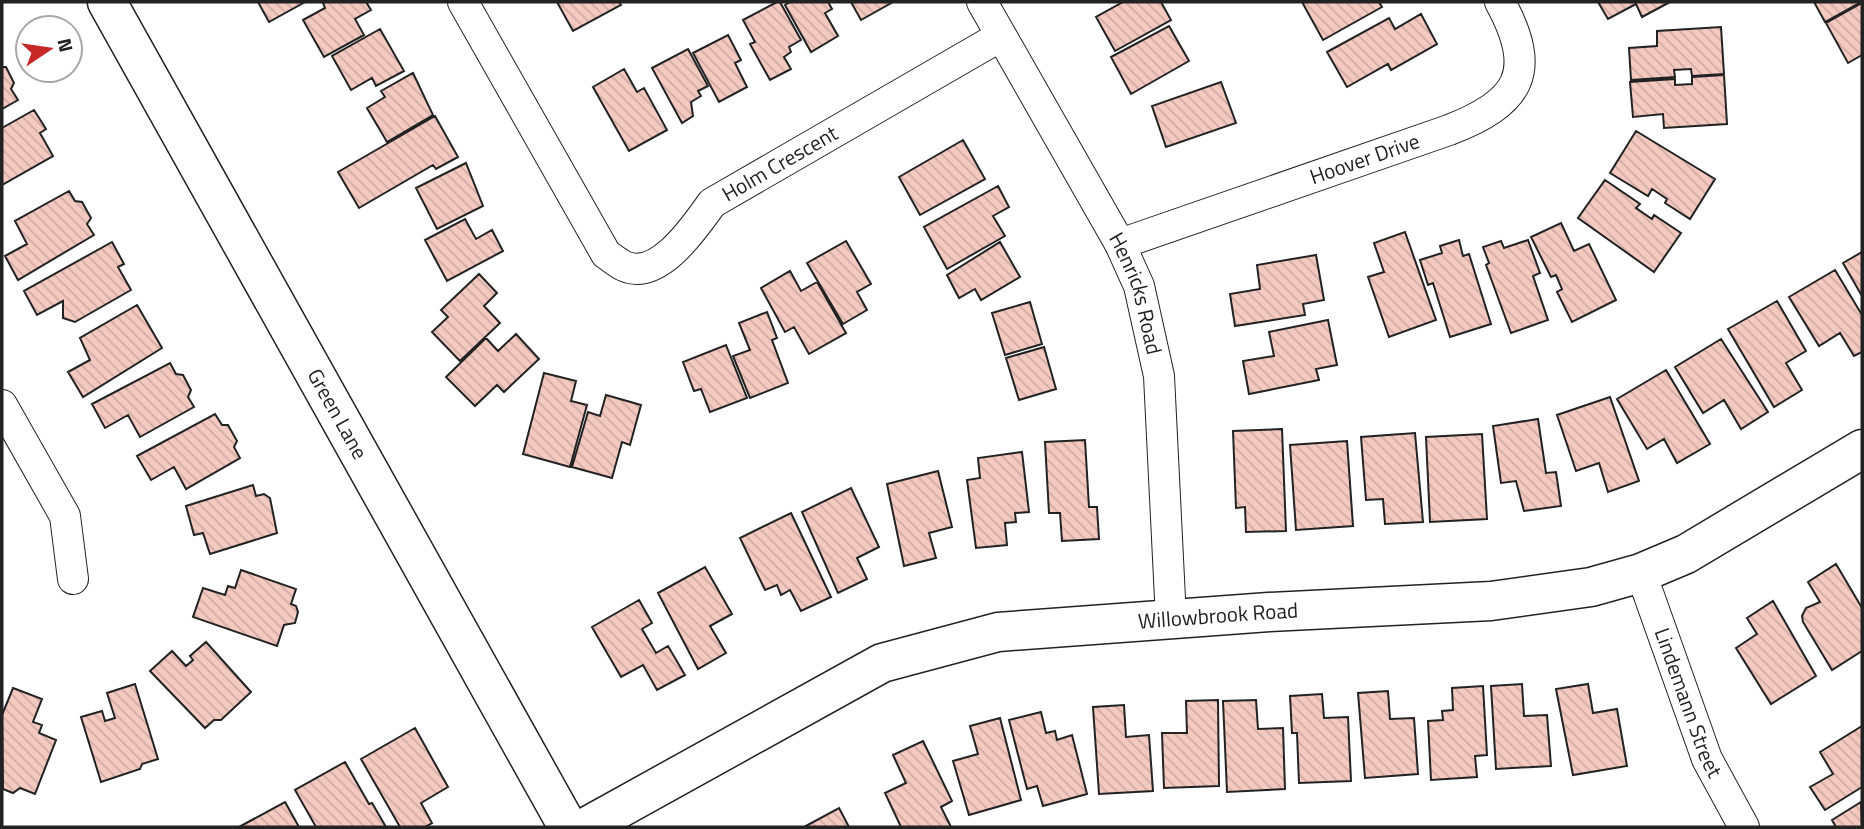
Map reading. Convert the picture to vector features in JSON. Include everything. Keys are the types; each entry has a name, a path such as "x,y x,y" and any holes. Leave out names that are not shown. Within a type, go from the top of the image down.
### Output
{"street":[{"name":"Green Lane","path":"107,2 568,827"},
{"name":"Holm Crescent","path":"463,2 606,254 626,268 645,266 665,259 681,245 712,203 1002,36"},
{"name":"Henricks Road","path":"982,2 1120,244 1139,286 1152,333 1159,376 1171,619"},
{"name":"Hoover Drive","path":"1120,244 1449,130 1490,113 1505,101 1515,86 1520,66 1513,29 1500,2"},
{"path":"2,405 65,516 73,579"},
{"name":"Willowbrook Road","path":"586,827 881,663 998,632 1541,596 1641,573 1686,554 1862,449"},
{"name":"Lindemann Street","path":"1641,573 1707,759 1744,827"}],"building":[{"path":"258,2 305,2 269,22"},
{"path":"366,2 371,10 355,19 364,35 324,57 303,20 325,8 323,3"},
{"path":"557,2 619,2 621,5 573,31"},
{"path":"780,2 801,40 789,47 791,52 784,57 791,69 770,80 750,44 755,42 743,20"},
{"path":"790,2 828,2 832,9 825,13 838,36 811,52 785,5"},
{"path":"851,2 893,2 861,20"},
{"path":"1123,2 1161,2 1171,20 1115,51 1096,17"},
{"path":"1302,2 1379,2 1382,7 1323,40"},
{"path":"1598,2 1670,2 1642,17 1636,4 1608,19"},
{"path":"1814,2 1861,2 1825,22"},
{"path":"1862,3 1862,55 1848,63 1826,23"},
{"path":"1421,14 1437,44 1391,70 1388,64 1347,87 1327,52 1389,18 1395,29"},
{"path":"1169,26 1189,61 1131,94 1111,57"},
{"path":"1721,27 1724,74 1692,76 1691,69 1674,70 1675,77 1631,80 1629,48 1657,46 1657,31"},
{"path":"380,29 404,71 376,86 372,78 351,90 332,56"},
{"path":"728,35 741,60 735,63 747,87 719,102 693,53"},
{"path":"688,49 708,86 698,91 701,96 691,102 693,116 682,123 652,68"},
{"path":"2,67 6,67 14,83 11,89 18,100 2,109"},
{"path":"624,69 637,92 644,88 667,130 629,151 593,87"},
{"path":"413,73 433,115 387,142 367,108 385,97 381,91"},
{"path":"1724,75 1727,124 1664,128 1663,114 1633,117 1630,82 1675,79 1675,85 1692,84 1692,77"},
{"path":"1221,82 1236,123 1166,147 1152,106"},
{"path":"34,110 46,129 40,133 53,156 2,185 2,128"},
{"path":"435,116 458,157 436,169 433,165 359,208 338,172"},
{"path":"1636,131 1715,179 1690,219 1665,203 1667,199 1652,189 1648,196 1610,173"},
{"path":"963,140 985,179 920,215 899,177"},
{"path":"466,163 483,206 437,229 416,188"},
{"path":"1605,180 1640,204 1636,208 1652,219 1654,215 1681,233 1654,272 1578,218"},
{"path":"998,186 1009,207 993,216 1005,236 947,269 924,227"},
{"path":"69,191 75,201 82,202 91,218 87,224 94,235 18,280 5,256 27,244 15,221"},
{"path":"465,219 476,239 492,230 503,251 447,281 425,240"},
{"path":"1561,223 1574,251 1589,244 1616,300 1572,322 1557,292 1562,289 1556,275 1551,277 1531,237"},
{"path":"1405,232 1436,320 1389,337 1368,277 1384,272 1374,243"},
{"path":"1459,240 1463,256 1469,254 1491,324 1450,337 1433,283 1428,285 1420,260 1442,253 1440,246"},
{"path":"1528,240 1540,273 1533,276 1548,320 1511,333 1486,265 1489,263 1483,247 1501,241 1504,248"},
{"path":"846,241 871,284 857,292 867,310 843,324 807,263"},
{"path":"112,242 124,264 118,267 131,290 75,322 63,318 63,301 37,315 24,291"},
{"path":"1000,242 1020,277 981,300 975,289 959,298 947,275"},
{"path":"1862,252 1862,296 1843,263"},
{"path":"1316,255 1324,300 1303,304 1305,315 1235,326 1230,294 1260,289 1257,265"},
{"path":"1835,270 1862,315 1862,352 1854,356 1840,333 1819,346 1789,297"},
{"path":"790,271 801,291 817,282 846,333 809,354 794,327 785,332 761,288"},
{"path":"479,274 497,293 484,306 500,323 460,361 432,332 448,317 441,310"},
{"path":"1777,301 1806,351 1786,363 1802,390 1774,407 1728,329"},
{"path":"1030,302 1042,344 1005,355 992,313"},
{"path":"137,305 162,348 83,397 68,372 90,360 80,338"},
{"path":"767,312 777,338 772,340 788,383 750,398 733,356 750,350 739,323"},
{"path":"1328,320 1337,365 1316,369 1319,380 1249,394 1243,361 1274,356 1269,332"},
{"path":"516,334 539,359 504,392 497,385 475,406 446,377 486,338 498,351"},
{"path":"1721,339 1768,412 1741,429 1724,400 1703,413 1675,367"},
{"path":"726,345 747,398 710,412 701,389 694,391 683,362"},
{"path":"1044,347 1056,389 1019,400 1006,358"},
{"path":"170,363 176,374 183,375 191,390 188,397 194,407 140,437 128,415 105,428 92,404"},
{"path":"1666,370 1710,444 1677,463 1664,439 1647,449 1617,399"},
{"path":"544,373 576,381 571,401 587,405 570,467 523,454"},
{"path":"606,395 641,405 630,445 622,442 612,478 572,467 588,412 600,416"},
{"path":"1610,397 1639,481 1608,492 1599,463 1576,471 1557,415"},
{"path":"215,414 222,425 228,425 237,441 234,447 240,458 186,489 174,467 151,480 137,456"},
{"path":"1538,419 1546,473 1556,472 1561,506 1524,511 1516,481 1501,483 1493,426"},
{"path":"1282,429 1286,531 1246,532 1245,507 1236,508 1233,431"},
{"path":"1415,433 1423,522 1385,524 1383,499 1366,500 1361,437"},
{"path":"1482,434 1487,519 1430,522 1426,437"},
{"path":"1085,440 1089,507 1097,507 1099,539 1062,541 1060,513 1049,513 1045,442"},
{"path":"1347,441 1353,526 1296,530 1290,445"},
{"path":"1022,452 1029,512 1015,513 1016,522 1005,523 1007,545 976,548 967,480 980,478 978,458"},
{"path":"938,471 952,527 929,533 936,558 904,566 887,484"},
{"path":"253,485 256,496 264,494 270,498 277,533 210,554 203,533 194,535 186,506"},
{"path":"851,488 879,547 857,558 867,579 838,593 802,512"},
{"path":"791,513 831,597 801,611 790,590 781,595 777,585 765,590 740,538"},
{"path":"1836,564 1862,608 1862,651 1832,670 1802,616 1806,608 1820,602 1808,582"},
{"path":"705,567 732,614 710,626 726,653 698,669 658,593"},
{"path":"241,570 296,589 291,604 296,606 298,612 295,623 284,625 277,646 193,617 203,588 225,595 228,586 235,588"},
{"path":"639,600 652,623 642,629 656,653 668,646 685,675 657,690 643,665 621,677 592,627"},
{"path":"1773,601 1816,676 1771,704 1736,648 1757,634 1747,618"},
{"path":"206,642 251,692 221,720 214,720 205,728 150,671 172,651 186,666 193,660 190,656"},
{"path":"135,684 158,759 142,764 140,769 101,782 81,717 102,711 105,721 115,718 107,693"},
{"path":"1522,684 1524,716 1547,715 1551,766 1496,769 1491,686"},
{"path":"1588,684 1593,713 1617,709 1627,766 1573,775 1556,689"},
{"path":"1483,686 1487,755 1475,756 1477,777 1431,780 1428,721 1443,720 1442,711 1453,710 1452,688"},
{"path":"13,688 42,699 33,722 42,725 39,733 56,740 35,794 20,788 13,793 3,789 2,715"},
{"path":"1388,691 1390,719 1414,718 1418,774 1365,778 1358,693"},
{"path":"1322,694 1324,718 1348,717 1351,781 1299,783 1297,733 1292,733 1290,696"},
{"path":"1218,700 1219,786 1164,788 1162,733 1187,733 1186,701"},
{"path":"1256,700 1258,729 1283,728 1285,789 1227,792 1223,701"},
{"path":"1124,705 1126,737 1149,735 1153,791 1099,794 1093,707"},
{"path":"1041,712 1046,733 1055,731 1057,740 1072,735 1087,794 1043,806 1037,786 1027,789 1009,720"},
{"path":"1000,718 1021,800 969,815 953,761 978,754 970,726"},
{"path":"1862,726 1862,787 1825,810 1810,787 1833,774 1820,752"},
{"path":"415,728 448,787 421,803 432,823 425,827 400,827 361,759"},
{"path":"923,741 952,801 941,807 951,827 901,827 885,793 906,783 893,755"},
{"path":"345,762 369,804 372,803 386,827 316,827 295,790"},
{"path":"285,802 299,827 239,827"},
{"path":"1861,802 1862,827 1836,827 1832,820"},
{"path":"839,808 849,827 804,827"}]}
